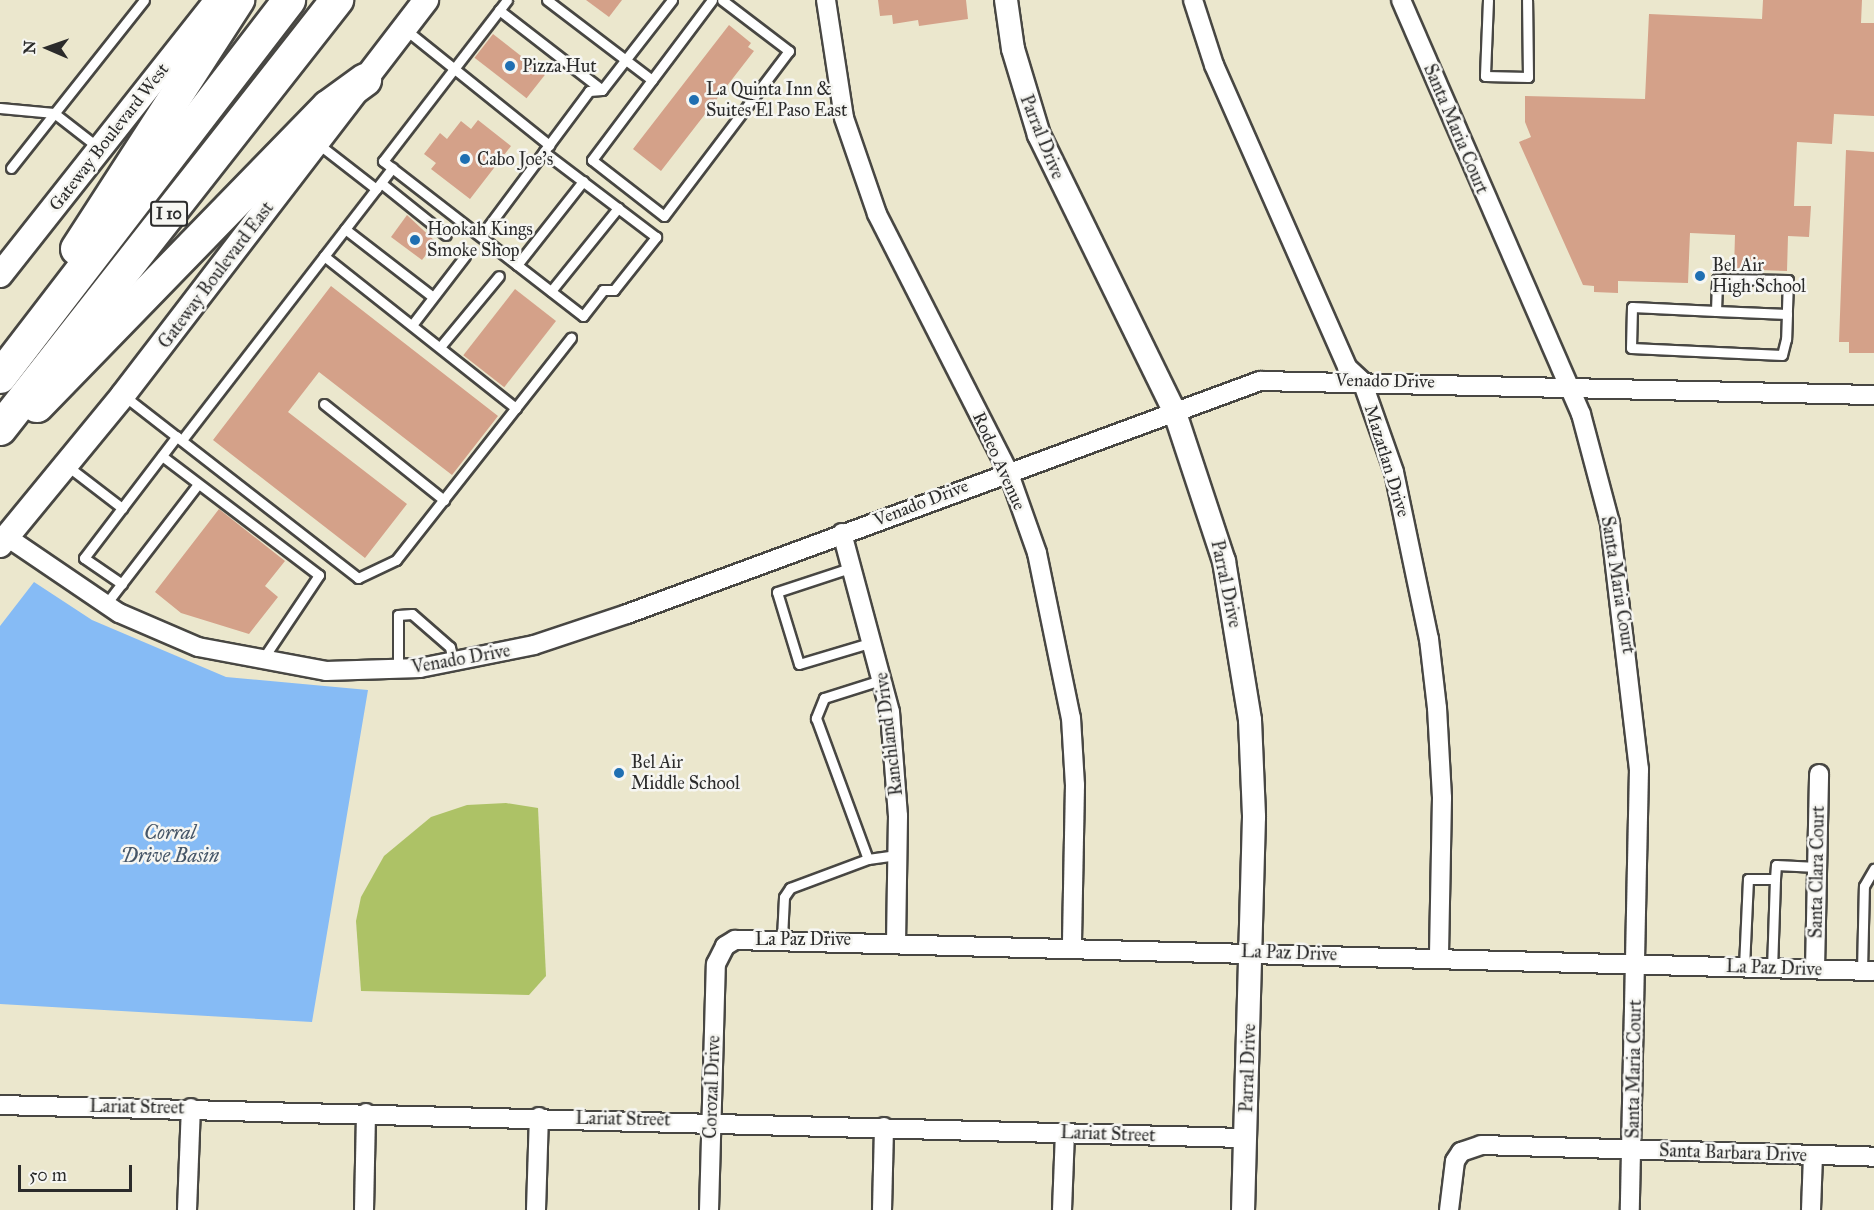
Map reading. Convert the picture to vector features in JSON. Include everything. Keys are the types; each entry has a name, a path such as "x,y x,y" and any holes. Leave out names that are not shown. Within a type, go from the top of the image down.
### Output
{"highway":[{"path":"28,342 85,234 238,0"},
{"name":"I 10","path":"0,376 290,0"},
{"name":"I 10","path":"0,429 337,0"},
{"path":"0,438 61,385 328,107 365,80"}],"main road":[{"name":"Gateway Boulevard West","path":"0,275 217,0"},
{"name":"Gateway Boulevard East","path":"3,541 123,395 426,0"}],"street":[{"name":"Rodeo Avenue","path":"826,0 844,118 877,214 1008,471 1037,552 1071,718 1075,785 1072,946"},
{"name":"Parral Drive","path":"1006,0 1013,49 1039,135 1174,410 1224,561 1250,720 1253,951 1243,1210"},
{"name":"Mazatlan Drive","path":"1193,0 1200,34 1347,367 1362,381 1394,472 1429,639 1442,798 1439,957"},
{"name":"Santa Maria Court","path":"1401,0 1567,385 1597,467 1626,621 1638,769 1630,1210"},
{"name":"Venado Drive","path":"3,541 106,604 198,647 261,662 326,671 398,670 453,664 627,614 1008,471 1260,381 1567,385 1874,395"},
{"name":"Ranchland Drive","path":"842,533 884,679 895,763 896,940"},
{"name":"Santa Clara Court","path":"1815,969 1819,774"},
{"name":"La Paz Drive","path":"717,964 725,946 735,940 782,938 1868,971"},
{"name":"Corozal Drive","path":"709,1210 717,964"},
{"name":"Lariat Street","path":"0,1105 711,1121 1245,1138"},
{"path":"187,1210 191,1108"},
{"path":"364,1210 366,1113"},
{"path":"536,1210 539,1117"},
{"path":"882,1210 884,1127"},
{"path":"1062,1210 1065,1133"},
{"name":"Santa Barbara Drive","path":"1449,1210 1455,1161 1461,1152 1481,1146 1874,1157"},
{"path":"1811,1210 1813,1156"}],"lane":[{"path":"405,28 453,70 546,148 583,181 656,237 614,290 603,290 583,316 383,161 453,70 499,10 507,0"},
{"path":"547,0 652,80"},
{"path":"480,236 589,91 602,90 672,0"},
{"path":"712,0 592,160 664,216 789,51 722,0"},
{"path":"1488,0 1485,76 1528,77 1527,0"},
{"path":"11,168 142,1"},
{"path":"499,10 602,90"},
{"path":"0,108 54,113 100,149"},
{"path":"317,143 446,235"},
{"path":"122,584 84,558 162,456 179,438 393,168"},
{"path":"517,265 583,181"},
{"path":"551,291 618,208"},
{"path":"345,229 434,297"},
{"path":"324,256 516,408"},
{"path":"412,326 465,256"},
{"path":"440,347 499,276"},
{"path":"1716,311 1717,279 1788,280 1787,314 1782,355 1631,348 1632,308 1787,314"},
{"path":"123,395 358,578 396,560 571,338"},
{"path":"324,404 444,500"},
{"path":"162,456 319,575 274,635 261,662"},
{"path":"66,465 122,508"},
{"path":"106,604 198,483"},
{"path":"853,567 777,592 799,664 875,642"},
{"path":"398,670 398,615 412,614 450,647 453,664"},
{"path":"868,859 817,709 824,698 884,679"},
{"path":"782,938 784,897 790,888 868,859 897,855"},
{"path":"1772,968 1776,865 1817,867"},
{"path":"1868,971 1864,912 1866,875 1874,869"},
{"path":"1744,967 1748,879 1775,879"},
{"path":"1864,912 1874,912"}],"green space":[{"path":"506,803 538,808 546,976 529,995 361,991 356,921 361,897 384,856 431,817 467,805"}],"water":[{"name":"Corral Drive Basin","path":"34,582 92,620 226,677 368,690 312,1022 0,1004 0,626"}],"building":[{"path":"586,0 622,0 609,17"},
{"path":"878,0 966,0 968,19 919,26 918,20 893,24 892,15 880,16"},
{"path":"1763,0 1862,0 1861,23 1874,23 1874,116 1834,114 1832,144 1797,142 1794,206 1811,206 1809,237 1788,236 1787,271 1734,269 1735,235 1690,233 1688,283 1618,281 1618,293 1594,292 1594,286 1583,285 1519,142 1531,137 1525,122 1525,96 1645,99 1649,14 1762,19"},
{"name":"La Quinta Inn & Suites El Paso East","path":"729,25 751,43 748,47 754,51 661,171 633,149"},
{"name":"Pizza Hut","path":"493,34 545,75 527,98 475,58"},
{"name":"Cabo Joe's","path":"478,120 511,146 470,199 431,169 436,163 424,154 440,133 447,139 461,121 471,129"},
{"path":"1846,150 1874,152 1874,353 1849,353 1849,342 1839,342"},
{"name":"Hookah Kings Smoke Shop","path":"407,215 436,242 422,260 391,237"},
{"path":"331,286 498,416 452,475 319,372 288,412 407,504 365,558 213,440"},
{"path":"515,289 556,321 504,387 463,355"},
{"path":"219,509 285,561 265,586 278,597 249,634 181,613 155,592"}],"place":[{"name":"Pizza Hut","path":"510,66"},
{"name":"La Quinta Inn & Suites El Paso East","path":"694,100"},
{"name":"Cabo Joe's","path":"465,159"},
{"name":"Hookah Kings Smoke Shop","path":"415,240"},
{"name":"Bel Air High School","path":"1700,276"},
{"name":"Bel Air Middle School","path":"619,773"}]}
